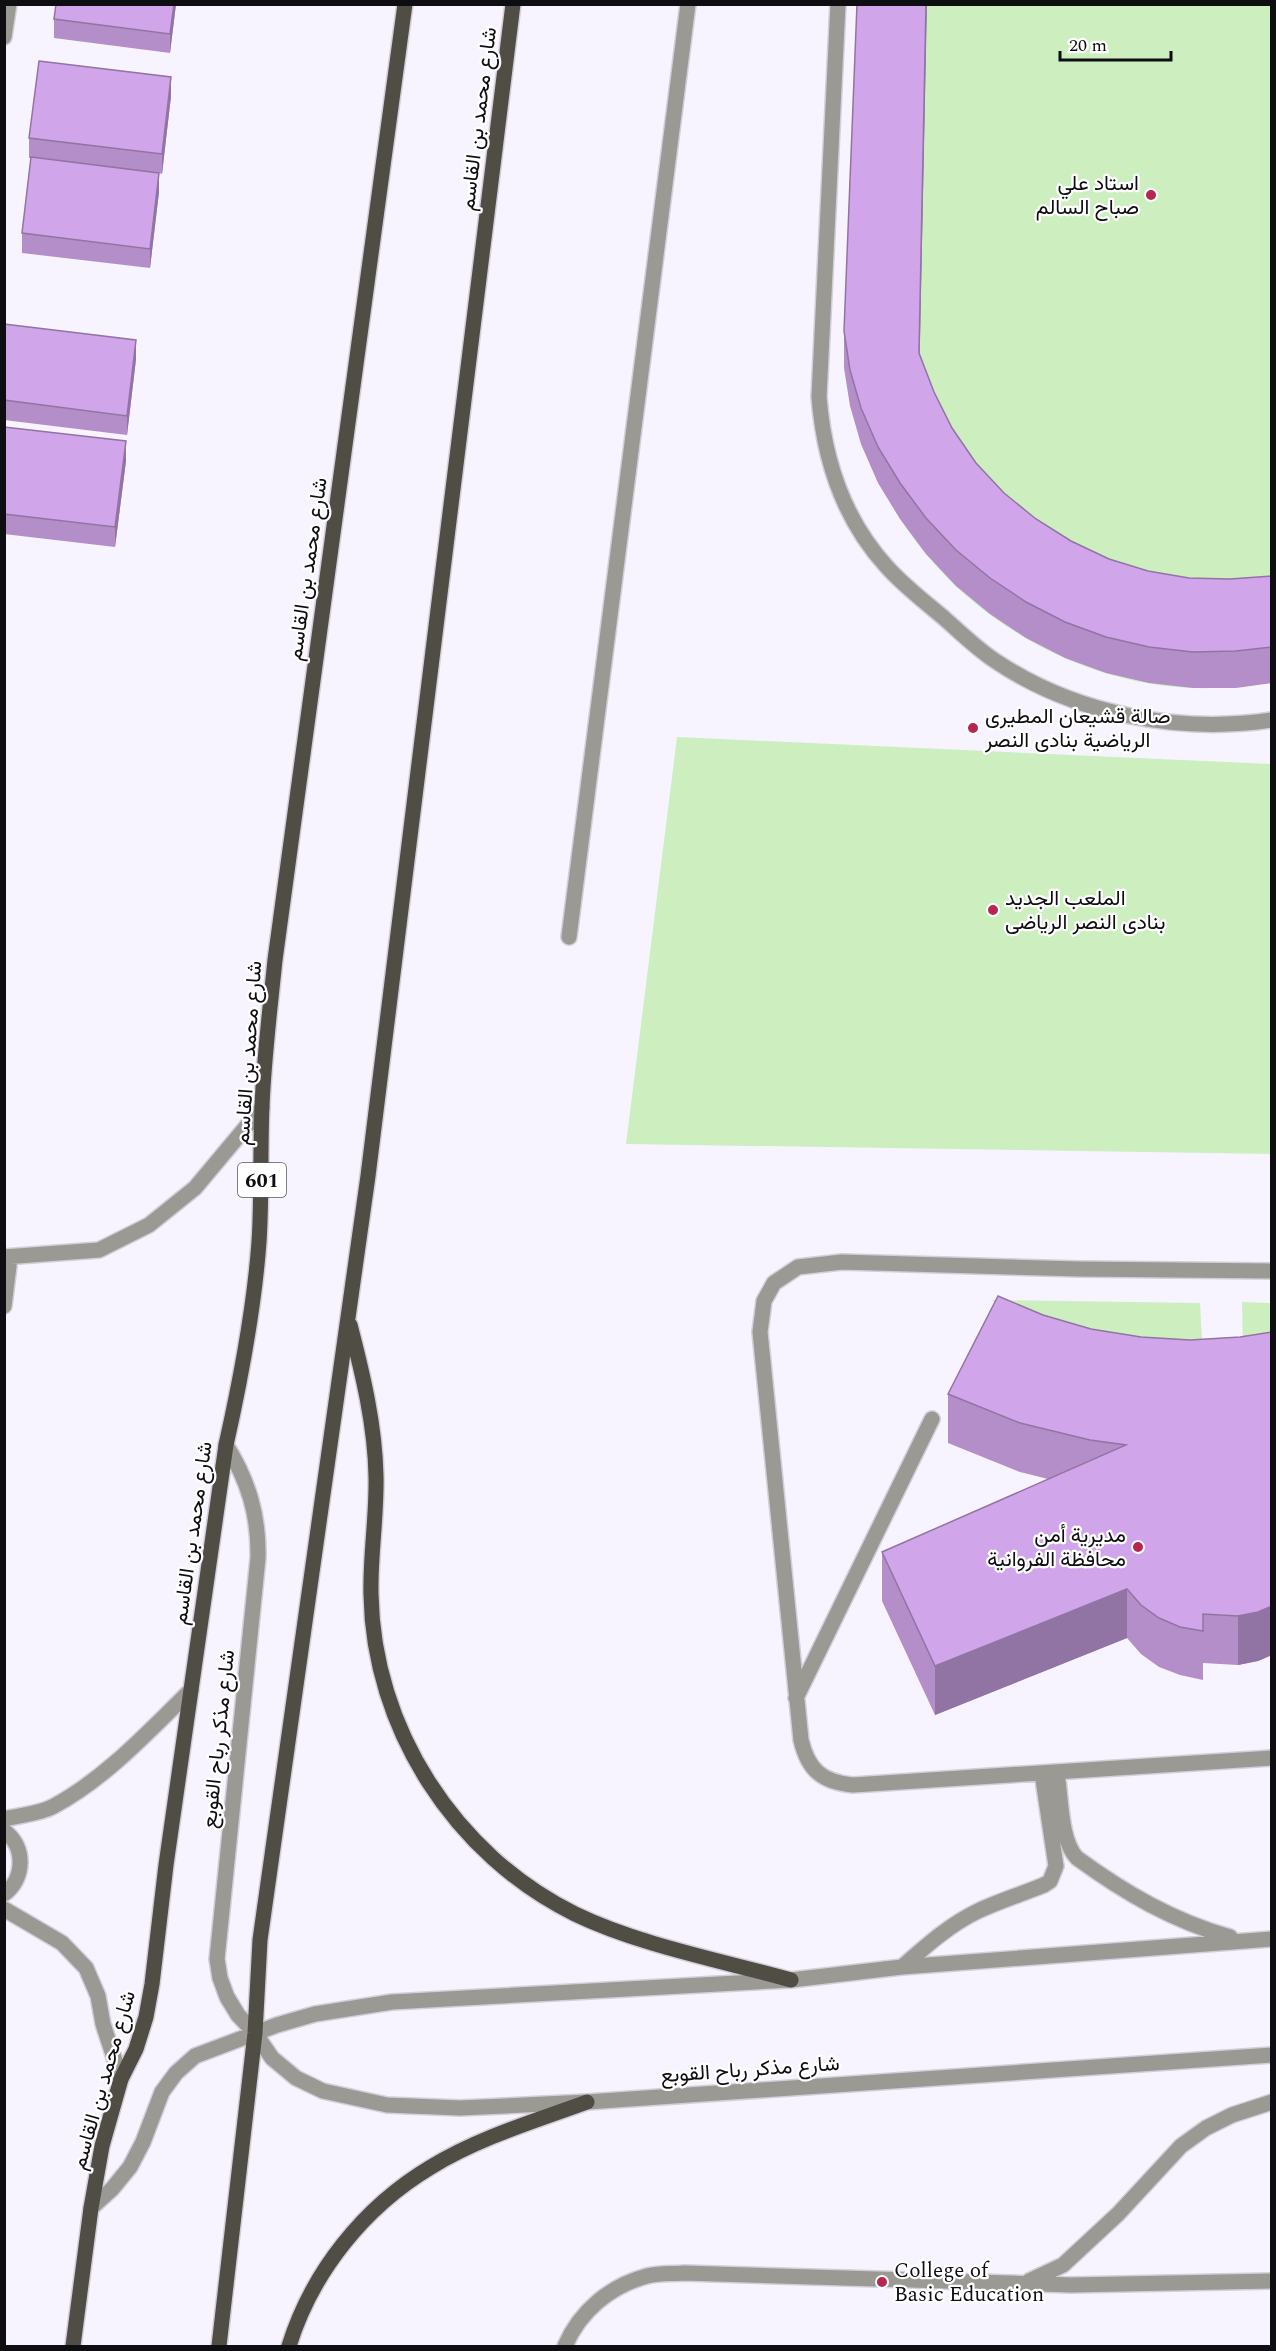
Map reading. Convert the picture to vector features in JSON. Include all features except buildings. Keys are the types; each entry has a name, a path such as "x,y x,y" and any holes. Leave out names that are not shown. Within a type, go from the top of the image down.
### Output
{"main road":[{"name":"شارع محمد بن القاسم","path":"73,2346 90,2208 102,2146 121,2079 136,2049 146,2017 152,1984 226,1445 241,1378 252,1311 261,1209 262,1107 271,992 405,4"},
{"name":"شارع محمد بن القاسم","path":"219,2346 255,2033 260,1940 369,1164 513,4"},
{"path":"348,1319 362,1370 372,1422 376,1475 371,1594 378,1661 397,1724 428,1783 468,1835 518,1879 575,1914 637,1938 791,1980"},
{"path":"289,2346 317,2281 348,2237 387,2198 431,2167 479,2142 587,2102"}],"street":[{"path":"4,37 9,4"},
{"path":"569,937 688,4"},
{"path":"838,4 819,397 828,459 837,488 850,516 886,567 908,588 996,662 1035,683 1108,710 1163,721 1208,724 1272,720"},
{"path":"4,1306 7,1257 99,1250 149,1225 195,1188 262,1107"},
{"path":"1272,1271 1080,1269 842,1262 798,1267 774,1282 764,1301 760,1332 801,1740 804,1755 818,1773 838,1784 853,1785 1272,1758"},
{"path":"796,1698 932,1419"},
{"name":"شارع مذكر رباح القوبع","path":"226,1445 248,1487 259,1534 217,1959 220,1978 227,1997 238,2015 255,2033 273,2058 296,2078 322,2091 387,2105 460,2108 587,2102 1272,2055"},
{"path":"4,1819 52,1808 92,1782 136,1744 191,1690"},
{"path":"1050,1773 1072,1854 1127,1893 1155,1909 1192,1925 1242,1941"},
{"path":"902,1967 938,1936 958,1923 978,1911 1044,1886 1055,1873 1050,1773"},
{"path":"4,1831 14,1837 22,1862 15,1887 4,1894"},
{"path":"1056,1858 1072,1854"},
{"path":"4,1908 62,1943 86,1968 98,1996 121,2079"},
{"path":"90,2208 112,2189 130,2167 143,2142 162,2092 176,2073 195,2056 255,2033 315,2014 392,2002 791,1980 902,1967 1272,1939"},
{"path":"1026,2283 1063,2265 1118,2214 1181,2146 1206,2128 1232,2115 1272,2102"},
{"path":"565,2346 571,2332 596,2302 620,2286 648,2276 684,2273 1071,2285 1272,2282"}],"green space":[{"path":"858,5 1271,5 1271,683 1213,688 1156,685 1118,677 1081,665 1012,630 980,607 925,553 897,514 861,444"},
{"path":"677,737 1271,764 1271,1154 626,1144"},
{"path":"991,1300 1200,1303 1203,1356 1018,1315"},
{"path":"1242,1302 1271,1303 1271,1351 1243,1354"}],"place":[{"name":"استاد علي صباح السالم","path":"1151,195"},
{"name":"صالة قشيعان المطيرى الرياضية بنادى النصر","path":"973,728"},
{"name":"الملعب الجديد بنادى النصر الرياضى","path":"993,910"},
{"name":"مديرية أمن محافظة الفروانية","path":"1138,1547"},
{"name":"College of Basic Education","path":"882,2282"}]}
